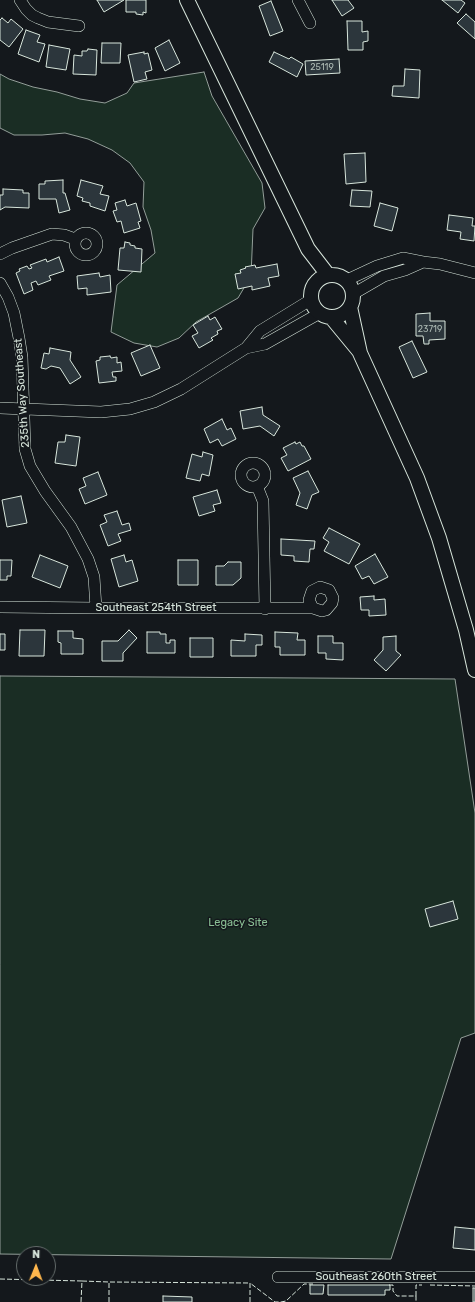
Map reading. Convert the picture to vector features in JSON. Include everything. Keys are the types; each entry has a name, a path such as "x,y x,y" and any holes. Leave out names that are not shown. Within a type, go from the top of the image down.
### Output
{"main road":[{"path":"187,0 308,249 328,275"},
{"path":"308,249 314,284"},
{"path":"360,353 326,315 313,305 312,289 314,284 318,280 328,275 339,276 347,280 351,286 360,353 417,478 439,538 466,630 475,670"},
{"path":"326,315 342,314 352,300"}],"street":[{"path":"20,0 26,9 38,18 48,22 79,26"},
{"path":"298,0 310,23"},
{"path":"0,254 52,234 75,239"},
{"path":"347,280 377,266 403,258 475,272"},
{"path":"352,300 384,276 406,270 423,262"},
{"name":"235th Way Southeast","path":"0,283 8,297 14,314 22,357 24,449 30,466 45,491 71,527 88,559 94,577 96,608"},
{"path":"0,408 101,412 130,409 154,402 181,389 246,348 260,331 312,299"},
{"path":"246,348 265,344 326,315"},
{"path":"257,486 263,501 265,609"},
{"name":"Southeast 254th Street","path":"0,607 313,608"},
{"name":"Southeast 260th Street","path":"278,1277 475,1277"}],"green space":[{"path":"204,72 212,96 262,183 265,208 253,229 251,276 238,298 196,322 179,338 157,347 134,343 111,332 117,285 155,253 151,230 143,207 144,182 130,163 112,150 88,139 65,133 14,135 0,128 0,74 9,79 33,87 80,99 105,103 127,93 134,83"},
{"name":"Legacy Site","path":"0,676 455,679 475,813 475,1033 461,1038 391,1259 56,1255 56,1246 16,1246 16,1254 0,1254"}],"building":[{"path":"97,0 124,0 104,12"},
{"path":"126,0 146,0 146,13 143,12 143,15 136,14 136,12 126,12"},
{"path":"332,0 348,0 354,8 342,16"},
{"path":"442,0 461,0 465,3 458,13"},
{"path":"271,1 283,31 270,36 259,6"},
{"path":"466,14 475,22 475,39 457,23"},
{"path":"2,18 8,23 11,19 23,29 9,47 0,40 0,20"},
{"path":"347,21 362,21 362,32 368,31 368,41 363,42 363,50 348,50"},
{"path":"26,30 40,35 37,42 45,44 39,62 18,54"},
{"path":"169,40 180,63 165,71 155,48"},
{"path":"102,43 121,43 120,63 101,63"},
{"path":"49,45 70,49 66,70 46,67"},
{"path":"88,49 97,50 96,75 73,74 74,55 82,56 82,51 87,51"},
{"path":"144,52 144,54 148,53 152,70 145,72 147,79 134,82 128,55"},
{"path":"274,52 289,59 291,57 303,64 297,77 269,62"},
{"path":"339,59 340,73 306,75 305,61"},
{"path":"405,69 420,70 419,98 392,96 393,86 404,86"},
{"path":"365,153 366,182 346,184 344,154"},
{"path":"63,180 63,193 65,193 70,210 59,213 56,199 39,199 39,184 45,184 45,181"},
{"path":"81,180 103,186 100,194 109,196 105,211 90,206 90,203 82,201 83,198 77,196"},
{"path":"3,189 23,190 23,193 29,193 29,208 5,207 0,210 0,195 3,195"},
{"path":"352,190 372,191 370,207 350,206"},
{"path":"125,200 127,206 136,203 141,221 138,222 140,228 124,233 121,221 117,222 113,211 117,210 115,203"},
{"path":"380,203 398,208 392,231 374,226"},
{"path":"449,215 473,218 472,226 475,226 474,241 460,239 461,232 447,230"},
{"path":"125,242 135,246 135,248 142,249 141,272 118,270 120,248 124,248"},
{"path":"59,257 64,271 49,276 51,280 38,285 36,281 31,283 33,290 24,294 16,273 20,271 19,269 27,266 29,269 32,268 30,265 46,259 47,262"},
{"path":"277,264 279,276 268,278 270,286 252,290 252,286 238,289 235,274 241,273 240,270 246,268 245,267 255,265 256,268"},
{"path":"99,273 100,277 110,275 111,292 87,295 87,288 78,289 77,276"},
{"path":"430,313 430,321 445,321 445,339 429,340 429,344 424,344 423,336 416,336 416,314"},
{"path":"208,316 210,320 215,317 222,329 217,331 218,334 211,338 213,340 199,348 192,336 198,333 193,325"},
{"path":"412,341 427,372 413,378 399,347"},
{"path":"150,345 160,368 141,376 131,353"},
{"path":"50,348 71,352 70,360 81,377 70,384 60,368 51,366 46,369 41,368 44,353 49,354"},
{"path":"110,356 111,358 117,357 117,363 121,362 122,371 112,372 113,377 116,377 116,381 99,383 96,361 100,360 100,357"},
{"path":"262,407 263,415 280,426 274,436 260,426 243,429 240,411"},
{"path":"222,419 227,430 231,428 236,439 222,446 218,439 210,443 204,429"},
{"path":"66,435 80,437 76,466 55,463 58,442 65,442"},
{"path":"295,442 296,444 300,442 302,446 304,446 311,459 288,471 281,458 287,455 283,448"},
{"path":"203,452 213,455 209,476 202,474 200,481 186,478 192,454 202,457"},
{"path":"308,471 319,492 312,495 307,509 296,505 300,493 293,478"},
{"path":"98,472 107,495 85,504 79,489 86,486 83,478"},
{"path":"217,490 221,503 213,505 215,511 199,516 193,497"},
{"path":"21,496 27,523 7,527 2,500"},
{"path":"117,511 122,525 129,523 131,530 118,534 121,541 108,546 100,525 107,522 104,515"},
{"path":"329,528 360,544 349,564 324,551 329,542 323,538"},
{"path":"281,539 315,541 314,549 310,549 309,562 294,561 294,556 281,555"},
{"path":"375,554 388,577 374,584 369,576 362,579 355,566"},
{"path":"40,555 68,566 60,588 32,577"},
{"path":"124,555 126,562 132,560 138,581 119,587 111,559"},
{"path":"0,560 12,560 11,576 7,576 7,580 0,580"},
{"path":"178,560 198,560 198,585 178,585"},
{"path":"228,562 241,562 241,578 233,585 216,585 216,566 224,566"},
{"path":"374,596 374,600 385,599 386,615 369,616 369,610 361,610 360,597"},
{"path":"20,630 45,630 44,656 19,656"},
{"path":"129,630 137,638 123,653 123,661 102,661 102,641 118,641"},
{"path":"58,631 73,631 73,638 83,639 83,654 61,654 61,643 58,642"},
{"path":"147,632 160,632 160,634 166,634 166,643 170,643 170,640 175,640 175,653 147,653"},
{"path":"275,632 298,633 297,640 305,640 305,655 280,655 280,647 275,647"},
{"path":"0,634 5,634 5,650 0,650"},
{"path":"245,634 262,635 262,645 256,645 256,656 231,656 231,640 245,641"},
{"path":"318,636 333,636 333,643 343,643 343,660 326,659 326,653 318,653"},
{"path":"396,636 396,651 401,655 386,671 374,660 383,650 383,637"},
{"path":"190,638 213,638 213,657 190,657"},
{"path":"453,901 458,919 430,927 425,909"},
{"path":"455,1227 475,1229 475,1250 453,1248"},
{"path":"310,1285 324,1285 323,1294 310,1294"},
{"path":"328,1285 390,1285 390,1290 385,1290 385,1295 328,1295"},
{"path":"473,1288 475,1288 475,1302 473,1302"},
{"path":"163,1296 192,1297 192,1302 163,1302"}],"fence":[{"path":"0,1279 82,1281 81,1302"},
{"path":"82,1281 109,1282"},
{"path":"109,1302 109,1282 250,1283"},
{"path":"250,1302 250,1283 275,1302 286,1301 304,1284 313,1284"},
{"path":"389,1285 393,1285 393,1291 397,1296 416,1296 416,1302"},
{"path":"416,1296 416,1285 422,1285"},
{"path":"430,1285 475,1286"}]}
